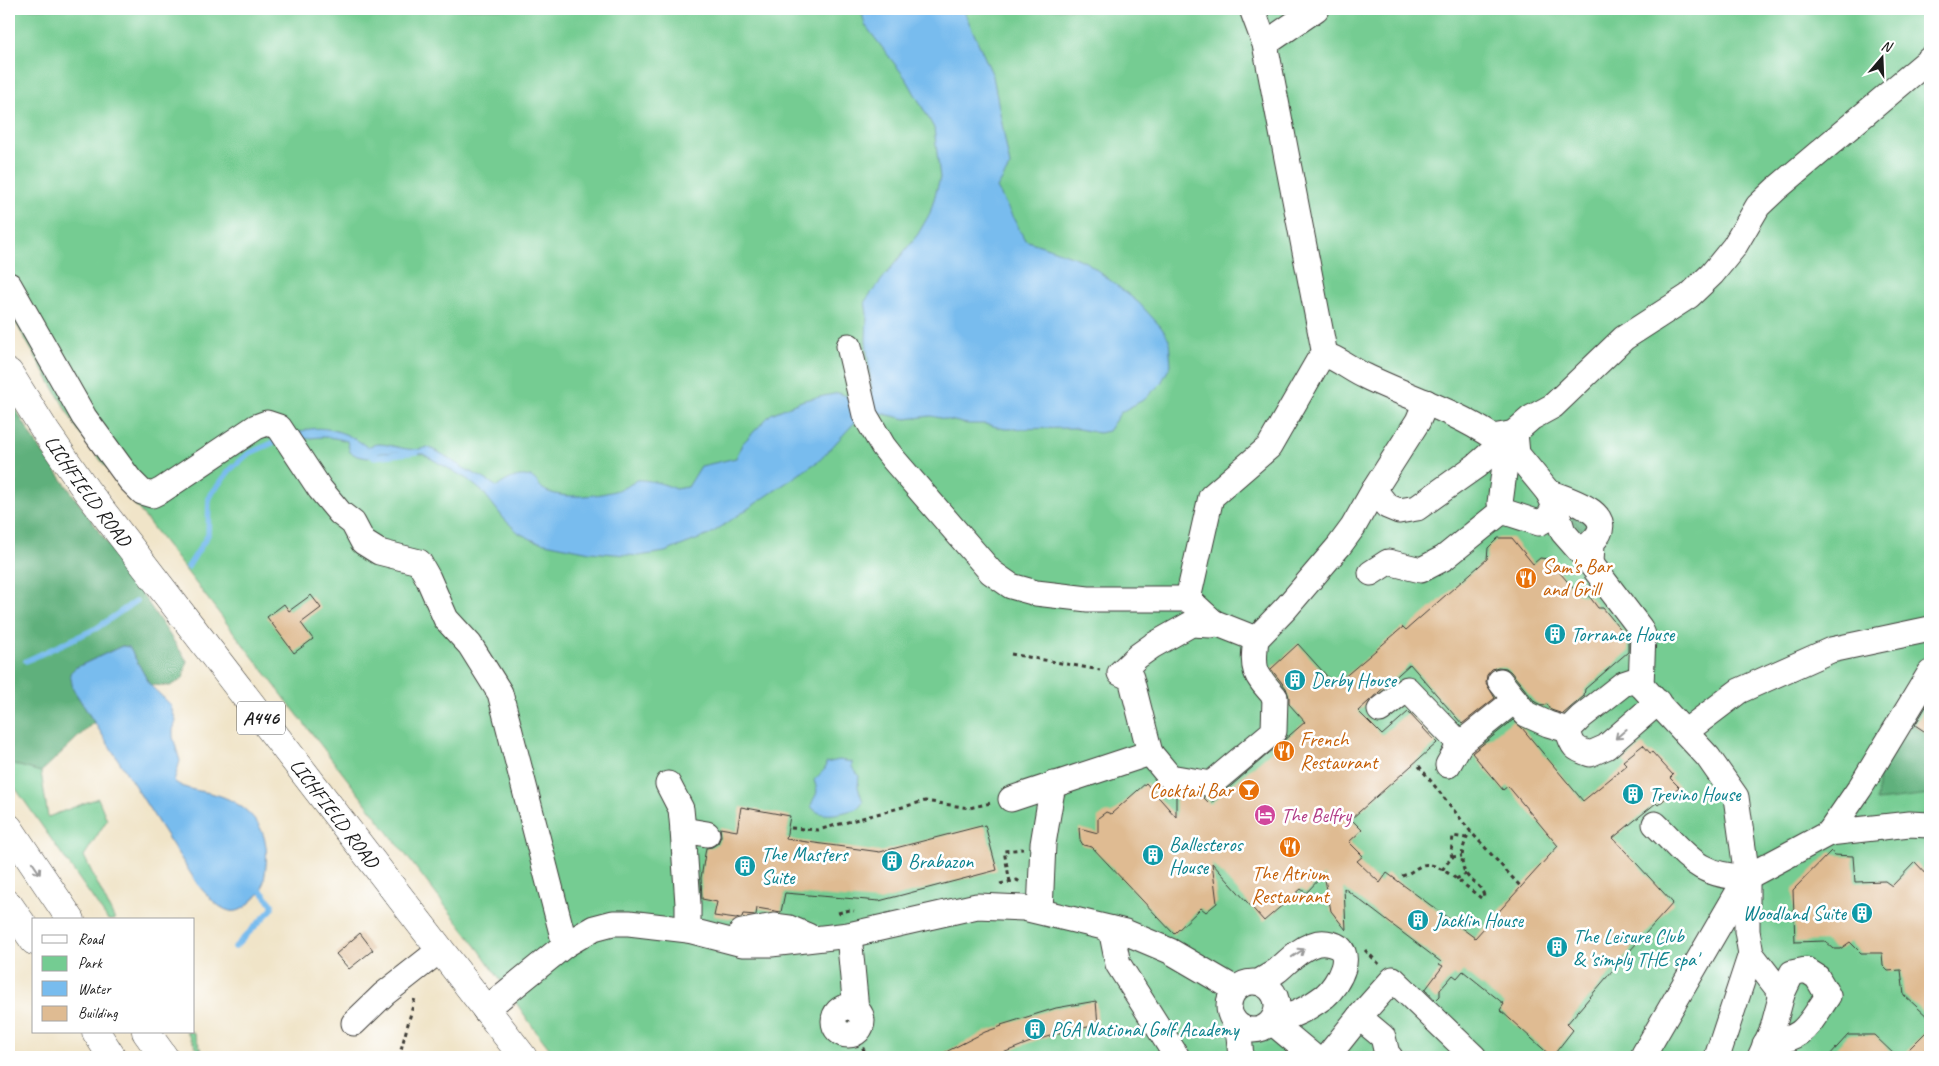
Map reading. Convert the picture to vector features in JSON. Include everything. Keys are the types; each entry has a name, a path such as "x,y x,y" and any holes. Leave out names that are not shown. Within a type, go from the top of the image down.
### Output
{"highway":[{"name":"LICHFIELD ROAD","path":"9,373 46,432 86,490 432,956 485,1010 523,1057"},
{"path":"9,828 70,918"},
{"path":"9,905 32,938"},
{"path":"97,1034 112,1057"},
{"path":"147,1034 164,1057"}],"lane":[{"path":"1252,9 1265,44 1325,355"},
{"path":"1265,44 1316,9"},
{"path":"1374,490 1388,506 1399,511 1417,508 1504,446 1531,418 1553,406 1624,338 1689,296 1712,274 1734,247 1758,206 1930,59"},
{"path":"9,285 84,417 130,480 142,492 152,494 162,490 256,427 267,423 285,436 320,489 340,513 353,523 363,542 379,552 418,562 428,578 446,619 470,645 500,693 565,945"},
{"path":"849,346 862,403 883,446 991,572 1011,586 1036,593 1192,607 1256,639"},
{"path":"1426,402 1418,421 1374,490 1354,527 1286,608 1256,639 1254,659 1257,676 1274,698 1274,731 1211,784 1170,777 1142,750 1131,678 1120,673 1152,646 1192,607 1211,496 1269,447 1319,360 1325,355 1333,356 1355,372 1426,402 1462,418 1504,446 1548,507 1563,532 1591,564 1640,628 1643,635 1649,693 1606,747 1590,754 1577,750 1570,741 1568,730"},
{"path":"1502,511 1500,503 1505,465 1504,446"},
{"path":"1371,574 1388,562 1421,570 1444,558 1502,511 1548,507 1582,506 1592,511 1600,520 1598,536 1592,542 1591,564"},
{"path":"1685,732 1738,691 1831,650 1930,629"},
{"path":"1829,833 1860,788 1930,673"},
{"path":"1500,681 1526,714 1548,724 1568,730"},
{"path":"1568,730 1581,717 1624,684 1632,681 1649,693 1708,757 1736,797 1747,877 1747,931 1751,954 1782,994"},
{"path":"1380,710 1407,689 1460,744"},
{"path":"1448,766 1460,744 1515,700"},
{"path":"1011,799 1142,750"},
{"path":"668,784 695,832 688,904 688,930"},
{"path":"1040,911 1043,844 1053,784"},
{"path":"1655,824 1700,868 1714,874 1730,877 1747,877 1829,833 1909,824 1930,825"},
{"path":"1648,1056 1747,877"},
{"path":"485,1010 565,945 594,928 613,923 688,930 737,942 771,944 849,935 977,906 1024,908 1125,932 1170,951 1235,989"},
{"path":"1110,929 1118,964 1177,1057"},
{"path":"849,935 856,1021"},
{"path":"1258,982 1277,971 1296,954 1320,942 1335,945 1342,950 1345,957 1344,966 1333,988 1325,996 1296,1014 1260,1021"},
{"path":"1717,1057 1751,954"},
{"path":"354,1023 384,994 432,956"},
{"path":"1806,970 1817,977 1828,996 1804,1031 1786,1041 1762,1050 1773,1028 1782,994 1792,973 1806,970"},
{"path":"1327,1057 1393,979 1474,1057"},
{"path":"1241,1057 1239,1036 1260,1021 1278,1004 1274,992 1266,984 1258,982 1249,982 1235,989 1229,1003 1230,1012 1260,1021 1314,1057"},
{"path":"1359,1018 1384,1037 1387,1054 1390,1057"},
{"path":"1246,1057 1250,1041 1260,1021"}],"path":[{"path":"1011,654 1120,673"},
{"path":"1419,766 1471,832 1520,886"},
{"path":"791,828 818,830 925,801 969,808 1011,799"},
{"path":"1402,876 1410,874 1421,865 1430,864 1456,879 1481,898 1484,896 1483,890 1466,874 1462,856 1466,838 1471,832"},
{"path":"1442,870 1452,857 1453,836 1466,838"},
{"path":"1010,882 1004,851 1024,849"},
{"path":"1452,857 1462,856"},
{"path":"1456,879 1466,874"},
{"path":"1342,950 1364,949 1393,979"},
{"path":"399,1057 432,956"},
{"path":"856,1021 867,1057"}],"green space":[{"name":"The Belfry","path":"9,9 1930,9 1930,1057 556,1057 480,951 79,432 9,311"},
{"path":"9,398 36,443 114,552 187,661 183,679 170,686 150,685 129,647 122,646 75,668 73,689 94,722 41,772 9,763 9,491 16,484 9,470"},
{"path":"1568,508 1590,518 1590,533 1582,530 1576,524"},
{"path":"1882,723 1930,726 1930,795 1877,801"},
{"path":"9,763 41,772 48,817 98,798 107,820 84,856 114,918 107,918 9,779"},
{"path":"187,1034 194,1034 205,1057 203,1057"}],"water":[{"path":"861,9 963,9 993,76 1010,166 997,188 1025,240 1088,263 1139,303 1161,327 1169,339 1171,365 1161,383 1145,399 1121,412 1108,431 1099,433 1073,428 1005,429 985,424 967,424 931,416 906,419 875,412 856,421 820,460 709,535 665,552 639,556 590,552 535,541 519,533 505,520 483,492 467,479 423,454 381,453 368,458 357,456 350,452 347,441 324,437 301,440 297,433 315,428 343,433 367,447 384,444 409,449 427,447 497,487 510,479 521,476 532,478 543,489 563,495 576,496 605,493 628,486 636,480 656,482 675,489 688,487 701,466 736,458 742,444 771,414 804,400 839,393 849,397 872,393 866,341 867,314 865,301 918,234 930,213 940,178 934,128 907,80 865,25"},
{"path":"122,646 129,647 150,685 170,704 176,721 173,737 180,761 174,781 183,787 222,796 243,808 260,827 267,855 262,892 240,910 234,911 222,908 198,885 73,689 70,673 75,668"},
{"path":"839,760 852,762 852,767 859,776 858,787 863,802 859,808 833,814 815,811 811,806 817,792 814,780 825,769 826,763"}],"building":[{"path":"1498,538 1512,538 1533,564 1540,558 1548,559 1579,595 1589,596 1598,608 1603,608 1628,638 1628,652 1585,689 1584,696 1563,714 1551,710 1547,704 1543,706 1535,702 1506,668 1498,667 1492,669 1487,675 1486,683 1495,698 1462,724 1410,664 1358,711 1382,735 1408,712 1437,743 1351,819 1362,830 1349,842 1363,856 1357,861 1380,883 1387,873 1475,938 1558,846 1508,786 1503,790 1472,753 1513,720 1522,728 1583,801 1627,765 1623,761 1643,745 1650,753 1652,752 1673,775 1670,778 1679,787 1613,838 1673,903 1567,1024 1573,1030 1552,1057 1500,1010 1504,1004 1463,971 1457,978 1453,975 1440,990 1440,996 1436,1000 1425,990 1443,966 1439,964 1441,962 1344,888 1346,930 1331,911 1324,874 1306,893 1301,889 1264,921 1212,863 1217,903 1206,912 1201,908 1174,934 1092,847 1083,845 1080,840 1079,828 1098,833 1098,818 1106,812 1111,814 1146,783 1176,817 1176,793 1203,797 1210,804 1305,722 1289,704 1286,688 1271,669 1298,644 1335,685 1403,627 1406,630 1487,559 1488,548"},
{"path":"311,595 321,608 301,623 313,639 294,653 267,617 284,604 289,611"},
{"path":"1930,700 1930,735 1915,725"},
{"path":"741,807 790,816 786,839 880,852 985,825 997,870 879,901 785,893 781,912 757,908 756,915 743,914 742,917 736,919 714,916 717,902 702,899 701,878 706,848 718,843 721,836 720,828 737,831"},
{"name":"Woodland Suite","path":"1831,851 1834,855 1853,856 1855,882 1885,881 1892,886 1915,862 1930,878 1930,1019 1904,995 1901,970 1888,971 1883,966 1882,953 1861,953 1850,942 1840,949 1834,949 1825,941 1795,942 1793,890"},
{"path":"360,933 373,950 349,969 336,954"},
{"name":"PGA National Golf Academy","path":"1096,1001 1098,1025 1062,1032 993,1057 936,1057 1001,1025 1056,1008"},
{"path":"1930,1028 1930,1057 1901,1057"},
{"path":"1848,1035 1874,1035 1897,1057 1828,1057"}],"waterway":[{"path":"188,567 208,535 209,497 230,470 248,454 281,439"},
{"path":"368,454 375,457 417,452"},
{"path":"26,661 97,628 136,601"},
{"path":"235,947 272,909 272,904 262,892"}],"place":[{"name":"Sam's Bar and Grill","path":"1526,578"},
{"name":"Torrance House","path":"1555,634"},
{"name":"Derby House","path":"1295,680"},
{"name":"French Restaurant","path":"1284,751"},
{"name":"Cocktail Bar","path":"1249,790"},
{"name":"Trevino House","path":"1633,794"},
{"name":"The Belfry","path":"1265,815"},
{"name":"The Atrium Restaurant","path":"1290,847"},
{"name":"Ballesteros House","path":"1153,855"},
{"name":"Brabazon","path":"892,861"},
{"name":"The Masters Suite","path":"745,866"},
{"name":"Woodland Suite","path":"1862,913"},
{"name":"Jacklin House","path":"1418,920"},
{"name":"The Leisure Club & 'simply THE spa'","path":"1557,947"},
{"name":"PGA National Golf Academy","path":"1035,1029"}]}
